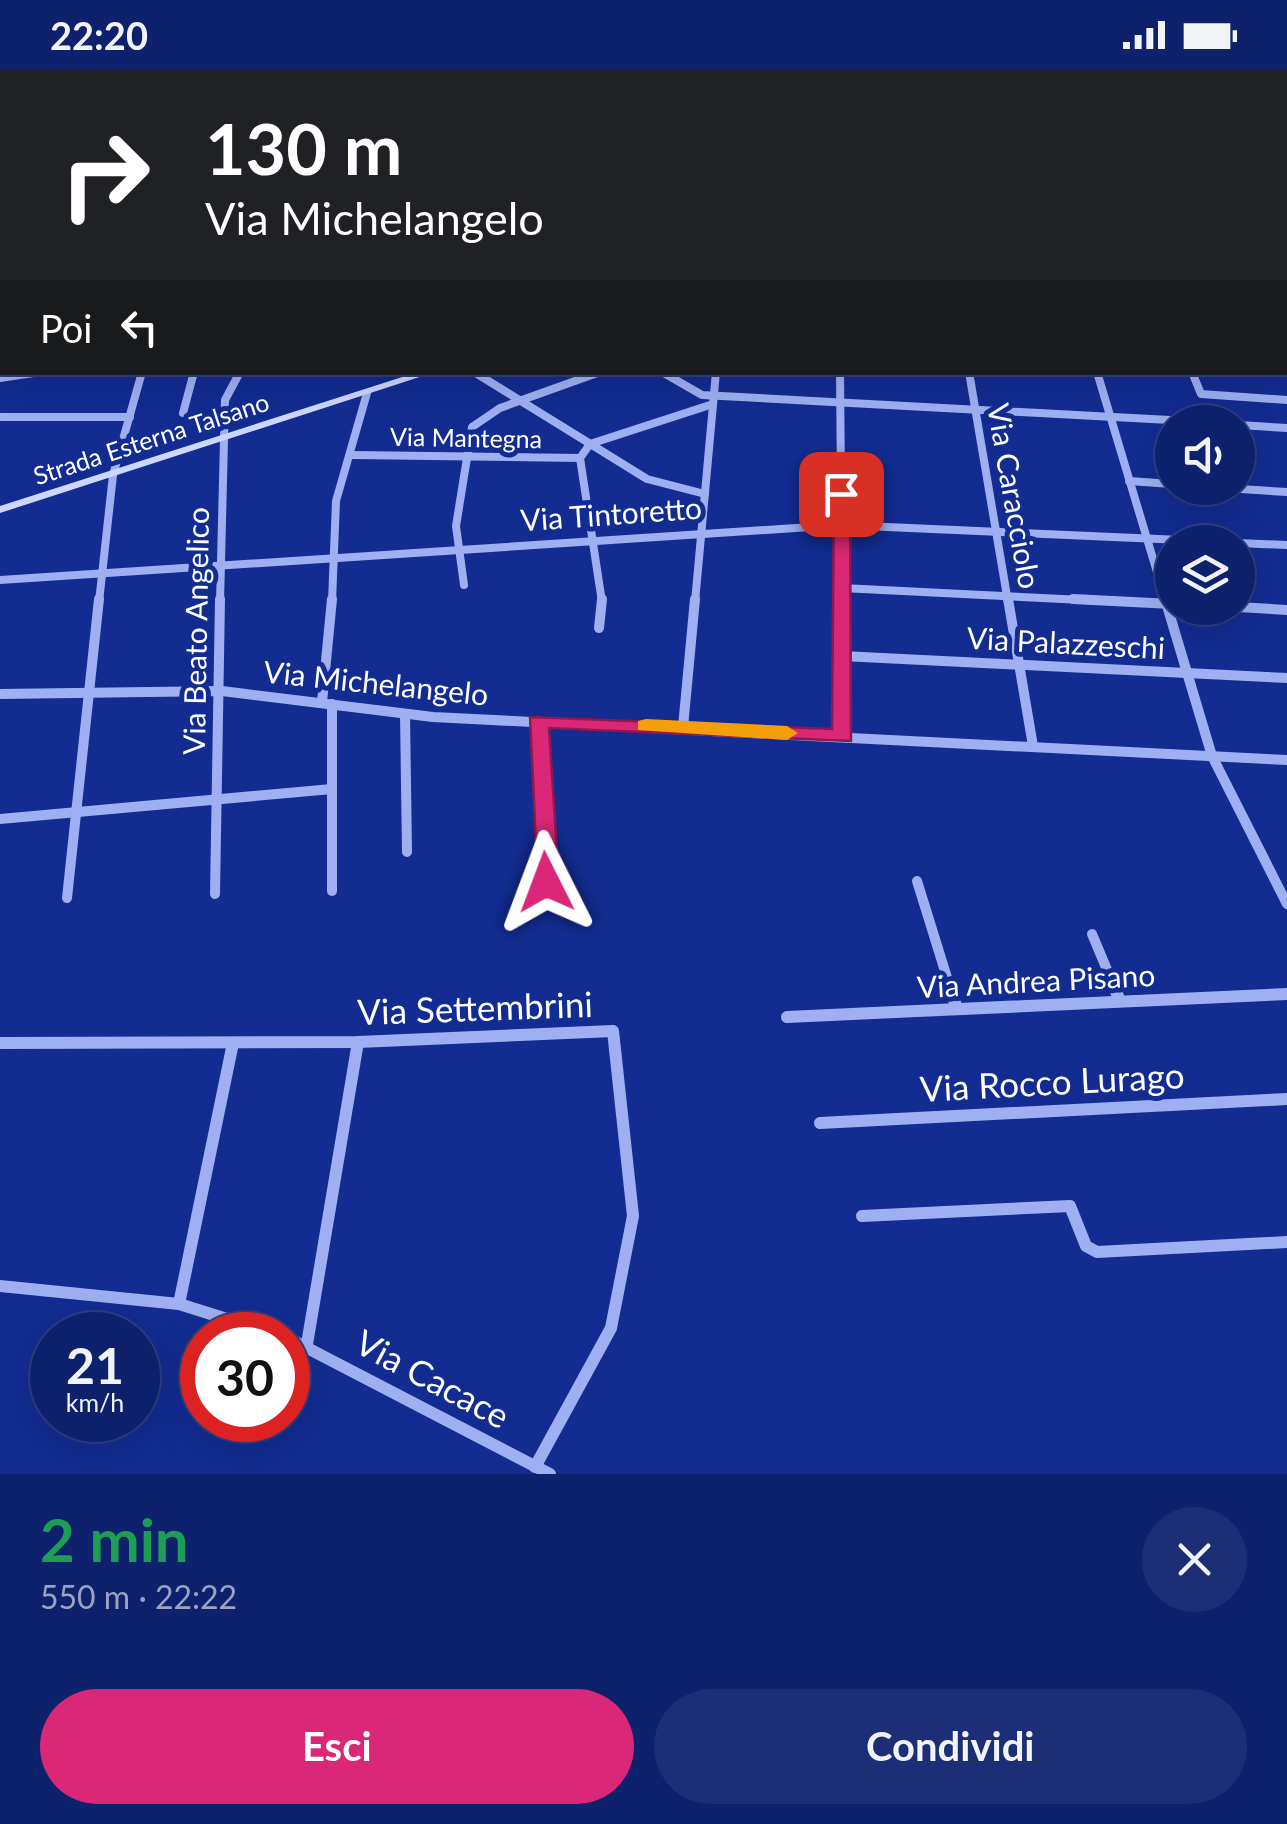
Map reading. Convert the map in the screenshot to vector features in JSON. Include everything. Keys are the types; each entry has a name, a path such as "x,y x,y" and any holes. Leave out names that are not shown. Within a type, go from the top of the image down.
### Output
{"street":[{"path":"67,898 113,475 141,375"},
{"path":"183,413 193,375"},
{"name":"Via Beato Angelico","path":"215,894 222,691 222,440 225,400 238,375"},
{"name":"Strada Esterna Talsano","path":"0,510 421,375"},
{"path":"479,375 646,480 704,494"},
{"path":"464,586 456,526 472,426 519,400 591,375"},
{"path":"667,375 713,400"},
{"path":"684,727 716,375"},
{"path":"840,375 843,736"},
{"name":"Via Caracciolo","path":"970,375 1034,746"},
{"path":"1097,375 1155,562"},
{"path":"1193,375 1201,394 1287,400"},
{"path":"332,892 327,703 336,500 367,393"},
{"path":"599,628 603,592 580,458 590,444 713,400 975,407 1155,419"},
{"path":"0,418 130,417"},
{"path":"1255,425 1287,428"},
{"name":"Via Mantegna","path":"352,455 580,458"},
{"path":"1129,482 1155,483"},
{"path":"1255,490 1287,492"},
{"name":"Via Tintoretto","path":"0,580 459,547 841,526 1155,538"},
{"path":"1255,544 1287,546"},
{"path":"842,588 1155,603"},
{"path":"1255,609 1287,610"},
{"path":"1174,625 1212,756 1287,904"},
{"name":"Via Palazzeschi","path":"842,656 1287,678"},
{"name":"Via Michelangelo","path":"0,694 222,691 405,714 1287,760"},
{"path":"405,714 407,852"},
{"path":"538,721 546,882"},
{"path":"0,819 332,788"},
{"path":"917,881 956,1009"},
{"path":"1092,934 1120,1001"},
{"name":"Via Andrea Pisano","path":"787,1017 1287,994"},
{"name":"Via Settembrini","path":"0,1043 358,1042 613,1031 633,1216 612,1328 542,1471"},
{"path":"180,1304 233,1042"},
{"path":"310,1326 358,1042"},
{"name":"Via Rocco Lurago","path":"820,1124 1287,1099"},
{"path":"862,1216 1070,1206 1086,1246 1097,1252 1287,1242"},
{"path":"0,1286 180,1304 205,1312"},
{"name":"Via Cacace","path":"310,1346 542,1471"}],"slow traffic":[{"path":"646,725 787,733"}],"route":[{"path":"546,882 538,721 843,736 841,494"}]}
